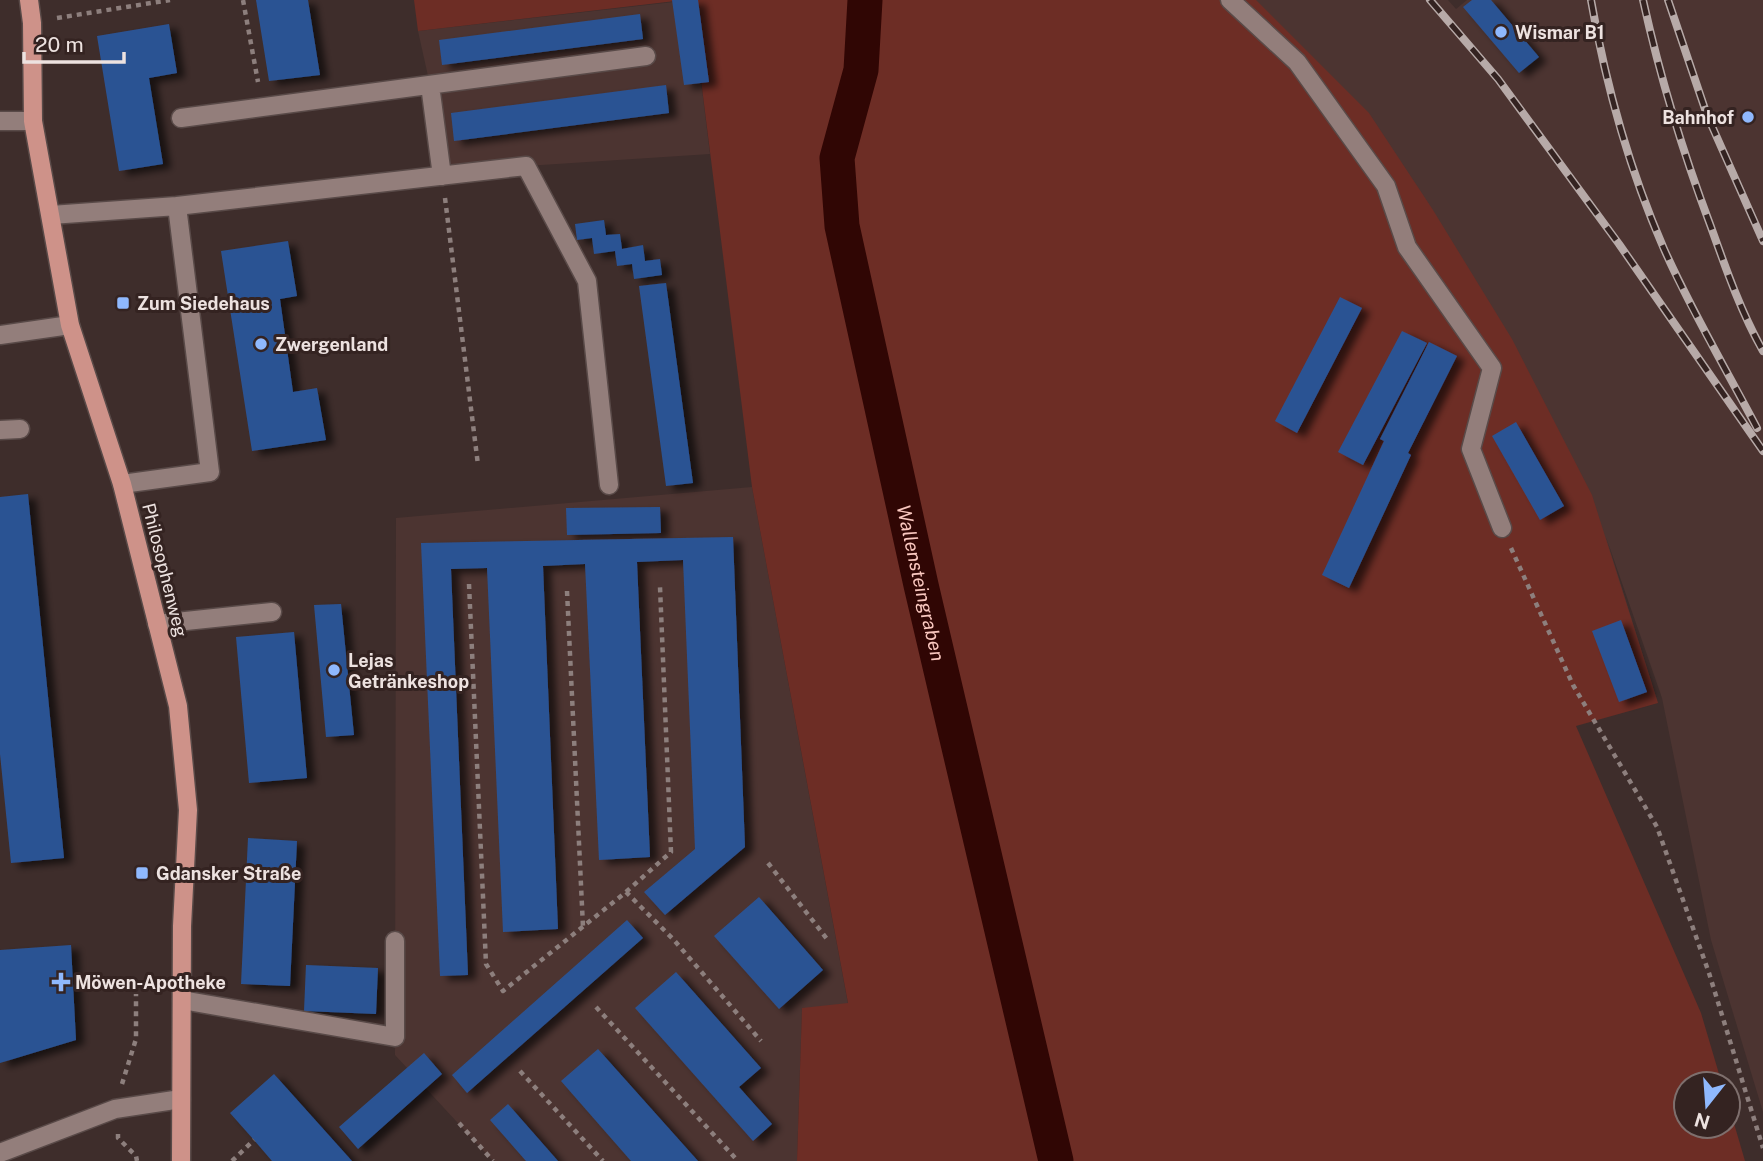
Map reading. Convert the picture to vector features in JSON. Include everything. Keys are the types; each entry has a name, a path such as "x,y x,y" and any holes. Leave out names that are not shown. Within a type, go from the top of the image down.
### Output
{"main road":[{"name":"Philosophenweg","path":"29,0 32,23 33,121 70,325 122,484 178,706 188,810 182,926 181,1161"}],"street":[{"path":"1230,0 1297,62 1386,186 1407,247 1492,368 1471,449 1502,528"},
{"path":"181,118 646,56"},
{"path":"430,85 442,176"},
{"path":"0,121 33,121"},
{"path":"51,215 177,206 526,166 587,281 609,485"},
{"path":"122,484 210,472 177,206"},
{"path":"0,335 70,325"},
{"path":"0,430 20,429"},
{"path":"157,624 272,612"},
{"path":"182,1000 395,1037 395,941"},
{"path":"0,1153 115,1109 181,1099"}],"path":[{"path":"32,23 170,0"},
{"path":"243,0 263,107"},
{"path":"442,176 478,465"},
{"path":"1502,528 1573,685 1657,827 1709,973 1763,1149"},
{"path":"469,584 486,964 503,991 626,892 671,852 660,587"},
{"path":"567,591 583,927"},
{"path":"768,863 827,939"},
{"path":"626,892 673,939 761,1041"},
{"path":"596,1007 738,1161"},
{"path":"520,1071 603,1161"},
{"path":"459,1123 493,1161"},
{"path":"232,1161 254,1140"}],"shaded area":[{"path":"414,0 684,0 418,31"},
{"path":"691,0 710,154 526,166 442,176 430,85 418,31"},
{"path":"691,0 1256,0 1369,113 1433,210 1512,339 1592,495 1658,703 1576,726 1701,1013 1718,1070 1672,1070 1672,1140 1739,1140 1745,1161 797,1161 802,1008 848,1003 752,487"},
{"path":"1251,0 1448,0 1456,9 1467,0 1763,0 1763,1112 1711,940 1662,698 1606,537 1658,703"},
{"path":"752,487 848,1004 802,1009 797,1161 493,1161 395,1055 396,518"}],"building":[{"path":"256,0 308,0 320,75 269,81"},
{"path":"672,0 698,0 709,82 684,85"},
{"name":"Wismar B1","path":"1472,0 1491,0 1539,57 1519,73 1463,7"},
{"path":"640,14 643,39 442,65 439,40"},
{"path":"169,24 177,73 149,78 163,164 119,171 97,36"},
{"path":"666,85 669,113 454,141 451,113"},
{"path":"604,220 606,235 620,234 622,249 643,245 645,261 660,259 662,275 634,279 632,264 617,266 615,251 594,254 592,238 577,240 575,224"},
{"name":"Zwergenland","path":"288,241 297,296 280,299 293,392 317,388 326,440 252,451 221,251"},
{"path":"666,283 693,483 666,486 639,286"},
{"path":"1340,297 1362,308 1297,433 1275,421"},
{"path":"1402,331 1427,343 1363,465 1338,452"},
{"path":"1429,342 1457,356 1408,453 1411,455 1349,588 1322,575 1384,441 1380,439"},
{"path":"1516,422 1564,506 1540,520 1492,436"},
{"path":"28,494 64,858 11,863 0,754 0,497"},
{"path":"660,507 661,533 567,535 566,508"},
{"path":"733,537 745,847 665,915 644,892 695,849 683,560 637,562 650,857 599,860 585,564 543,566 558,929 503,932 487,568 451,569 468,975 440,976 421,543"},
{"name":"Lejas Getränkeshop","path":"341,604 354,735 326,737 314,605"},
{"path":"1621,620 1647,692 1619,702 1592,631"},
{"path":"294,632 307,778 249,783 236,637"},
{"path":"248,838 297,841 290,986 241,984"},
{"path":"759,897 823,970 779,1009 714,936"},
{"path":"627,920 643,938 467,1093 452,1075"},
{"path":"71,945 76,1040 0,1063 0,950"},
{"path":"306,965 378,968 376,1014 304,1011"},
{"path":"676,972 761,1068 739,1087 772,1124 753,1141 635,1008"},
{"path":"598,1049 698,1161 631,1161 561,1081"},
{"path":"424,1053 442,1074 358,1149 339,1127"},
{"path":"274,1074 352,1161 272,1161 230,1113"},
{"path":"508,1104 558,1161 526,1161 490,1120"}],"waterway":[{"name":"Wallensteingraben","path":"865,0 861,70 837,158 842,226 921,585 1056,1161"}],"railway":[{"path":"1430,0 1498,79 1619,244 1763,451"},
{"path":"1591,0 1620,127 1651,219 1686,294 1757,428"},
{"path":"1643,0 1673,115 1691,171 1734,290 1763,351"},
{"path":"1668,0 1707,115 1763,241"}],"place":[{"name":"Wismar B1","path":"1501,32"},
{"name":"Bahnhof","path":"1748,117"},
{"name":"Zum Siedehaus","path":"123,303"},
{"name":"Zwergenland","path":"261,344"},
{"name":"Lejas Getränkeshop","path":"334,670"},
{"name":"Gdansker Straße","path":"142,873"},
{"name":"Möwen-Apotheke","path":"61,982"}]}
